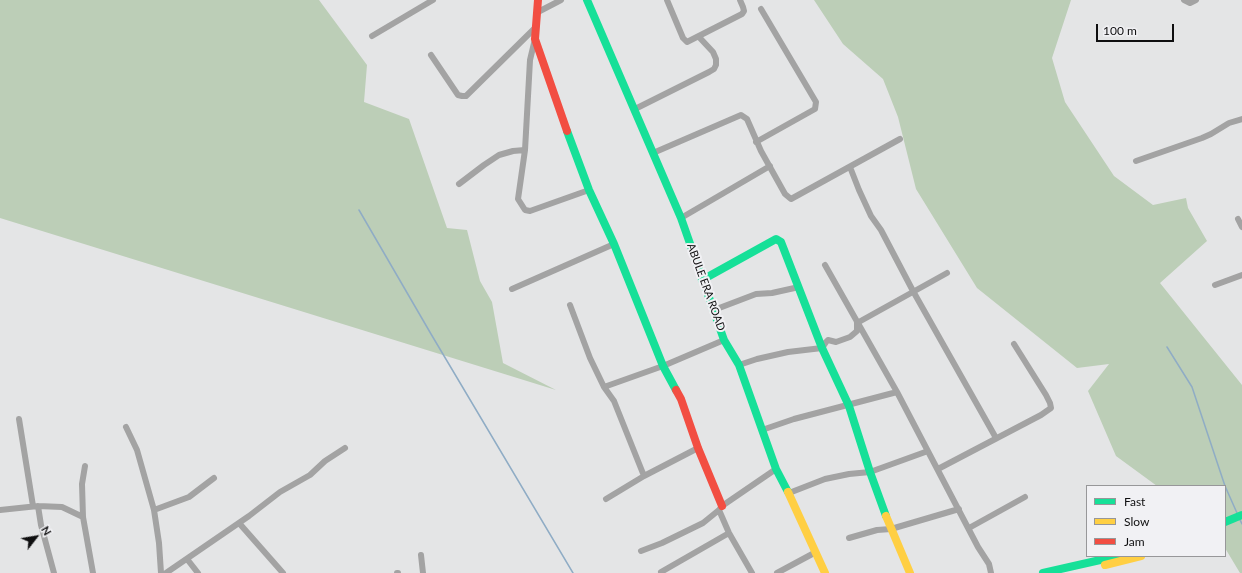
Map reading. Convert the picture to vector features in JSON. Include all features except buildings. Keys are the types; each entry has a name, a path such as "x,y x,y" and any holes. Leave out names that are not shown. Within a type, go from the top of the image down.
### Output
{"street":[{"path":"372,36 433,0"},
{"path":"538,0 538,12 530,60 525,150 518,199 525,210 530,211 589,190"},
{"path":"538,12 561,0"},
{"name":"ABULE ERA ROAD","path":"588,0 681,218 724,340 739,365 776,469 789,493 825,573"},
{"path":"667,0 673,17 687,42 742,14 744,11 740,0"},
{"path":"1184,0 1190,3 1196,0"},
{"path":"756,142 815,109 816,105 816,102 761,9"},
{"path":"430,55 458,95 466,96 536,27"},
{"path":"635,109 714,69 716,59 713,52 698,37"},
{"path":"534,39 589,190 614,244 663,366 681,399 729,533 752,573"},
{"path":"653,153 741,115 747,119 756,142 785,194 791,199 900,139"},
{"path":"1136,161 1202,138 1229,123 1241,120"},
{"path":"459,184 499,155 513,151 525,150"},
{"path":"681,218 770,166"},
{"path":"850,167 871,216 894,253 912,291 996,438"},
{"path":"1238,219 1242,227"},
{"path":"702,280 776,239 781,242 822,348 848,406 891,529 910,573"},
{"path":"512,289 614,244"},
{"path":"825,265 897,392 978,546 989,564 991,573"},
{"path":"857,323 912,291 947,273"},
{"path":"1215,285 1242,275"},
{"path":"714,310 756,294 772,293 799,287"},
{"path":"570,305 590,358 604,386 614,401 644,476"},
{"path":"739,365 757,358 788,352 822,348 828,340 836,342 850,337 857,330 857,323"},
{"path":"604,386 663,366 724,340"},
{"path":"938,469 1042,415 1050,408 1050,403 1046,395 1014,344"},
{"path":"762,430 794,419 897,392"},
{"path":"19,419 36,506 54,573"},
{"path":"126,427 137,450 154,510 159,543 161,573"},
{"path":"166,573 266,504 280,492 310,475 326,461 345,448"},
{"path":"606,499 644,476 698,448"},
{"path":"789,493 825,479 849,474 870,472 928,451"},
{"path":"86,466 82,484 83,516 94,573"},
{"path":"641,551 662,543 703,523 720,508 776,469"},
{"path":"154,510 189,497 214,478"},
{"path":"969,528 1025,497"},
{"path":"0,510 36,506 62,507 83,516"},
{"path":"849,538 876,530 891,529 959,509"},
{"path":"1228,518 1241,512"},
{"path":"239,523 283,573"},
{"path":"661,572 729,533"},
{"path":"777,573 816,552"},
{"path":"421,555 424,573"},
{"path":"1043,573 1114,557"},
{"path":"1069,573 1137,557"},
{"path":"187,559 198,573"}],"green space":[{"path":"0,0 319,0 367,65 364,102 409,119 447,228 467,230 480,281 492,302 503,363 556,390 0,218"},
{"path":"814,0 1071,0 1052,58 1065,102 1114,176 1153,205 1186,198 1188,208 1207,241 1160,283 1242,385 1242,573 1240,573 1226,550 1226,485 1156,485 1116,456 1088,391 1109,364 1077,368 977,288 916,189 898,117 883,79 843,44"}],"waterway":[{"path":"359,210 573,573"},
{"path":"1167,347 1192,387 1225,485"},
{"path":"1226,488 1237,513"},
{"path":"1239,518 1242,524"}],"traffic: fast":[{"path":"587,0 681,218 724,340 739,365 776,469 788,492"},
{"path":"567,131 589,190 614,244 663,366 676,390"},
{"path":"702,280 776,239 781,242 822,348 849,406 886,516"},
{"path":"1226,522 1242,515"},
{"path":"1043,573 1114,557"}],"traffic: slow":[{"path":"788,492 825,573"},
{"path":"886,516 910,573"},
{"path":"1105,565 1137,557"}],"traffic: jam":[{"path":"538,0 535,39 567,131"},
{"path":"676,390 681,399 698,448 722,506"}]}
